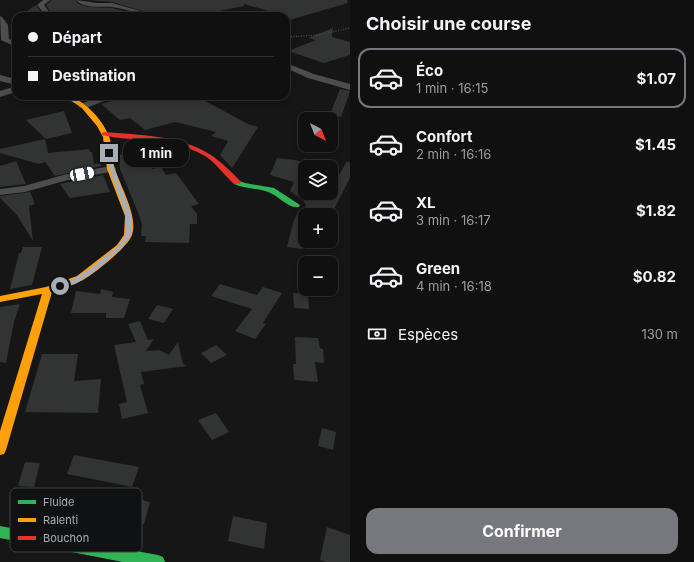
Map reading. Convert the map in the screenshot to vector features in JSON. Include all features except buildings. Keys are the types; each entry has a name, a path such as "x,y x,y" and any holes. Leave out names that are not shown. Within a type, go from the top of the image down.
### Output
{"street":[{"path":"47,0 40,5 47,12"},
{"path":"78,0 97,5 112,5 139,12"},
{"path":"1,19 6,40 12,42"},
{"path":"290,67 312,76 350,87"},
{"path":"0,78 12,81"},
{"path":"0,94 12,90"},
{"path":"0,299 48,290 72,282 91,271 120,247 128,235 129,216 111,168 104,134 100,125 83,106 73,100"},
{"path":"83,106 99,100"},
{"path":"104,134 149,139 189,147 205,153 215,160 235,181 248,186 274,191 296,205"},
{"path":"0,192 25,189 67,177 111,168"},
{"path":"0,450 48,290"},
{"path":"0,532 10,534"},
{"path":"105,552 158,562"}],"path":[{"path":"290,37 318,35 350,28"}],"traffic: fast":[{"path":"237,182 243,185 271,190 296,205"},
{"path":"0,532 10,534"},
{"path":"105,552 158,562"}],"traffic: slow":[{"path":"0,299 48,290 80,278 120,247 128,235 129,216 111,169 106,137 100,125 83,106 73,100"},
{"path":"0,450 48,290"}],"traffic: jam":[{"path":"104,134 170,141 195,149 211,158 237,182"}],"route":[{"path":"60,286 72,282 91,271 120,247 128,235 130,225 129,216 111,168 109,153"}]}
